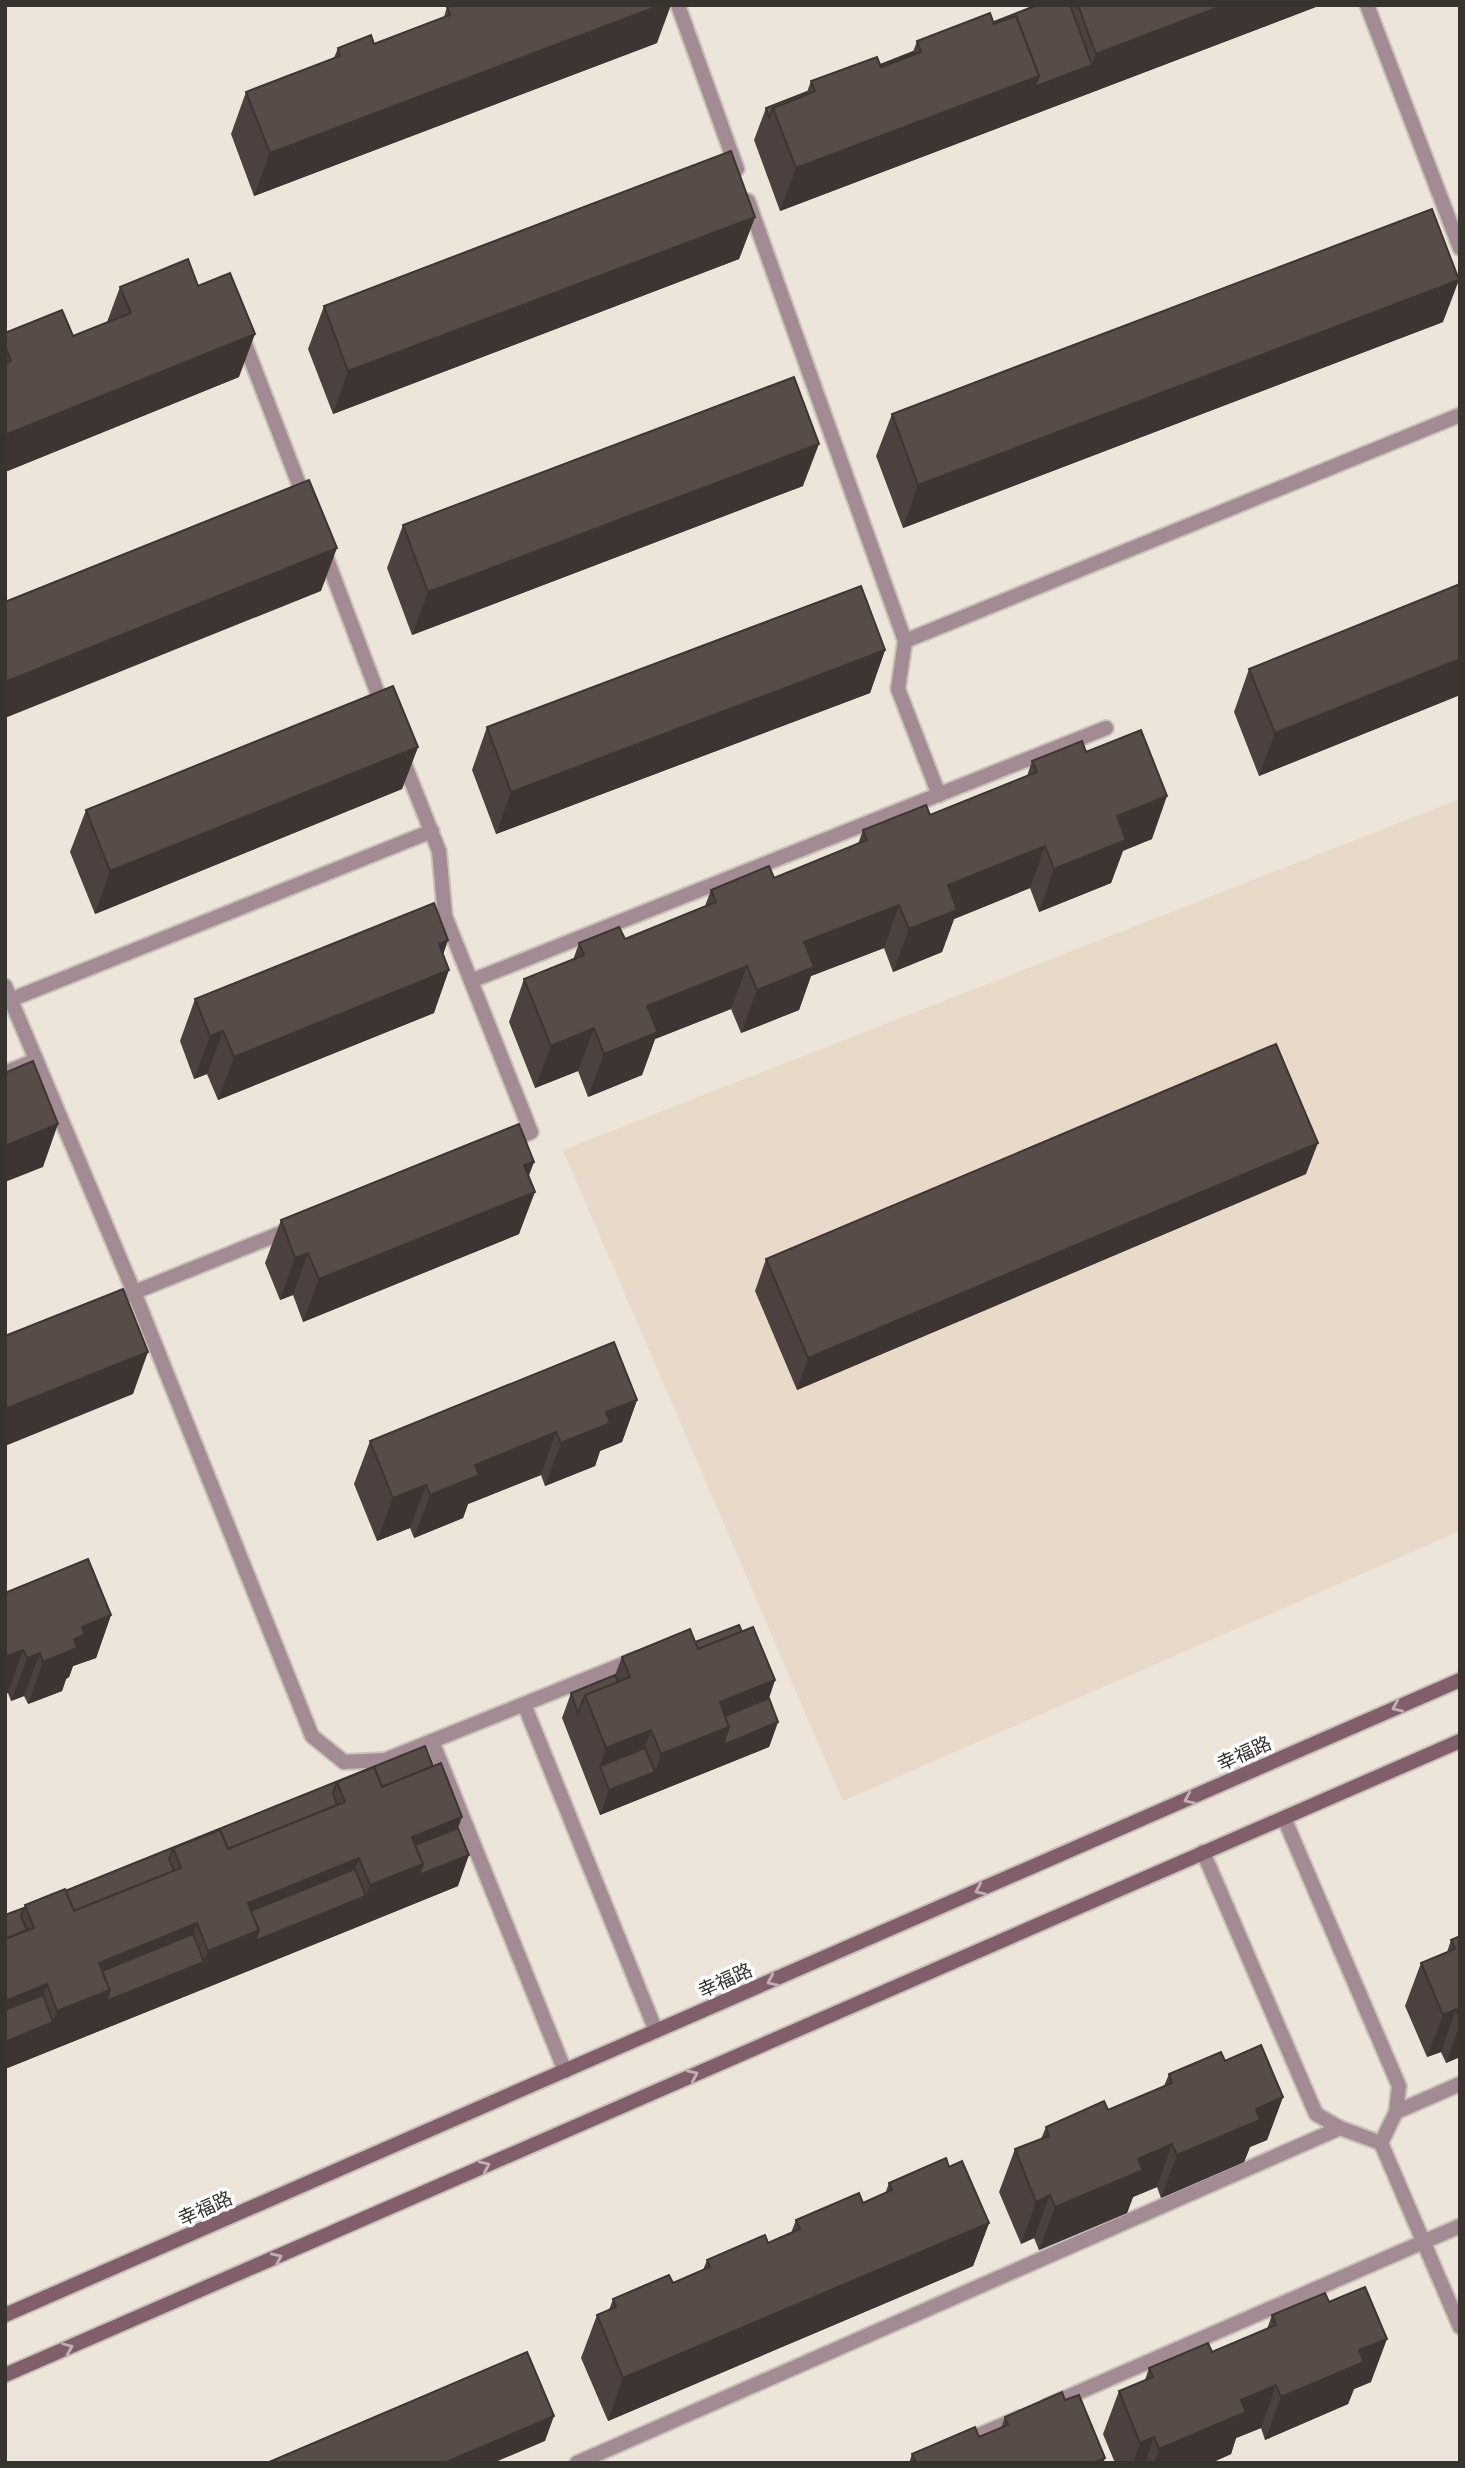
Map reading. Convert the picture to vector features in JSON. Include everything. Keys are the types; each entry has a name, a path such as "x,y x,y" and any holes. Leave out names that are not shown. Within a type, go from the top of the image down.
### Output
{"street":[{"name":"幸福路","path":"5,2315 1460,1680"},
{"path":"5,2375 1460,1741"}],"lane":[{"path":"678,5 905,640 898,690 939,794"},
{"path":"1367,5 1460,248"},
{"path":"235,317 301,502"},
{"path":"905,640 1460,415"},
{"path":"317,534 388,722"},
{"path":"471,981 1106,728"},
{"path":"398,747 439,850 445,916 531,1132 493,1147"},
{"path":"8,1001 432,831"},
{"path":"5,986 8,1001 36,1059 134,1292 312,1737 344,1762 385,1760 649,1654"},
{"path":"5,1073 36,1059"},
{"path":"108,1303 300,1225"},
{"path":"524,1704 656,2031"},
{"path":"432,1741 565,2071"},
{"path":"1284,1818 1399,2086 1396,2112 1381,2143"},
{"path":"1203,1852 1316,2114 1340,2128 1381,2143 1460,2327"},
{"path":"1396,2112 1460,2084"},
{"path":"577,2463 596,2459 1340,2128"},
{"path":"953,2446 1460,2226"}],"shaded area":[{"path":"1460,799 1460,1531 843,1801 563,1150"}],"building":[{"path":"661,5 270,153 246,92 340,56 338,48 371,35 374,44 450,15 447,7"},
{"path":"1037,5 1070,5 1092,65 1034,87 1039,76 1016,16 994,22"},
{"path":"1078,5 1224,5 1096,54"},
{"path":"990,13 994,24 1016,16 1039,76 796,168 773,108 815,91 811,81 877,57 881,67 921,52 917,41"},
{"path":"913,52 914,54 881,67 880,65"},
{"path":"807,92 808,94 773,108 769,118 766,108"},
{"path":"731,151 755,217 348,371 324,306"},
{"path":"1432,209 1459,280 918,485 892,414"},
{"path":"188,259 198,286 230,273 255,334 5,435 5,364 11,361 5,346 5,333 62,310 73,336 131,313 120,287"},
{"path":"794,377 819,444 428,592 403,525"},
{"path":"309,480 337,548 5,682 5,602"},
{"path":"1460,584 1460,659 1275,733 1249,669"},
{"path":"861,586 885,650 511,792 487,727"},
{"path":"393,686 418,747 110,871 86,810"},
{"path":"1141,730 1167,796 1117,816 1126,840 1054,869 1045,846 948,885 957,910 909,929 899,905 804,942 814,967 757,990 747,966 647,1006 658,1032 604,1054 594,1028 551,1046 524,979 584,955 579,943 619,927 625,939 716,902 711,890 769,866 774,878 867,840 863,830 926,805 930,815 1037,772 1032,761 1082,741 1086,752"},
{"path":"434,903 448,940 439,944 449,970 234,1057 223,1031 210,1036 195,999"},
{"path":"1276,1044 1318,1143 808,1358 766,1259"},
{"path":"33,1061 58,1124 5,1146 5,1073"},
{"path":"519,1124 534,1162 524,1165 535,1192 319,1279 308,1253 295,1258 281,1220"},
{"path":"123,1289 148,1352 5,1409 5,1336"},
{"path":"614,1342 637,1400 606,1412 610,1423 561,1443 556,1432 475,1465 479,1475 430,1495 426,1485 393,1498 370,1441"},
{"path":"88,1559 111,1615 82,1627 85,1635 74,1639 77,1648 43,1662 40,1653 27,1658 23,1650 5,1657 5,1593"},
{"path":"739,1625 742,1632 698,1649 695,1642"},
{"path":"753,1627 775,1680 720,1702 729,1727 661,1754 651,1730 606,1748 585,1695 630,1677 622,1657 690,1629 698,1649"},
{"path":"615,1675 618,1682 585,1695 578,1713 571,1693"},
{"path":"769,1698 778,1722 723,1745 729,1727 725,1716"},
{"path":"425,1746 433,1766 382,1787 374,1767 337,1782 333,1793 337,1805 228,1849 220,1830 173,1848 169,1859 174,1871 74,1911 65,1891"},
{"path":"645,1748 655,1772 609,1790 600,1766"},
{"path":"441,1763 462,1817 412,1837 423,1864 370,1885 359,1858 248,1903 259,1930 208,1951 197,1923 99,1963 110,1990 57,2011 47,1984 5,2001 5,1939 34,1928 25,1905 65,1889 74,1911 181,1868 173,1848 220,1830 228,1849 345,1802 337,1782 374,1767 382,1787"},
{"path":"458,1828 469,1855 419,1875 423,1864 415,1845"},
{"path":"355,1869 366,1896 255,1941 259,1930 251,1911"},
{"path":"24,1908 21,1916 27,1930 5,1939 5,1915"},
{"path":"193,1934 204,1962 106,2001 110,1990 102,1971"},
{"path":"1460,1936 1460,2017 1456,2009 1443,2015 1421,1963 1455,1949 1451,1940"},
{"path":"43,1995 53,2022 5,2042 5,2010"},
{"path":"1261,2045 1283,2097 1256,2109 1260,2120 1177,2155 1172,2144 1138,2159 1143,2170 1055,2207 1050,2195 1036,2202 1015,2149 1049,2136 1046,2127 1104,2101 1108,2110 1172,2083 1169,2074 1221,2052 1225,2061"},
{"path":"946,2158 949,2167 962,2161 989,2223 623,2378 597,2315 616,2307 613,2299 669,2275 673,2283 710,2267 707,2260 765,2235 768,2243 800,2229 796,2220 859,2193 863,2203 892,2190 889,2183"},
{"path":"1365,2287 1387,2339 1359,2350 1364,2362 1281,2397 1276,2385 1241,2400 1246,2412 1159,2449 1154,2437 1140,2443 1119,2391 1153,2377 1149,2368 1208,2343 1212,2352 1276,2325 1272,2315 1325,2293 1329,2302"},
{"path":"527,2352 554,2416 444,2463 267,2463"},
{"path":"1062,2392 1065,2400 1079,2395 1105,2458 1092,2463 916,2463 912,2454 975,2427 979,2437 1008,2425 1005,2417"}]}
